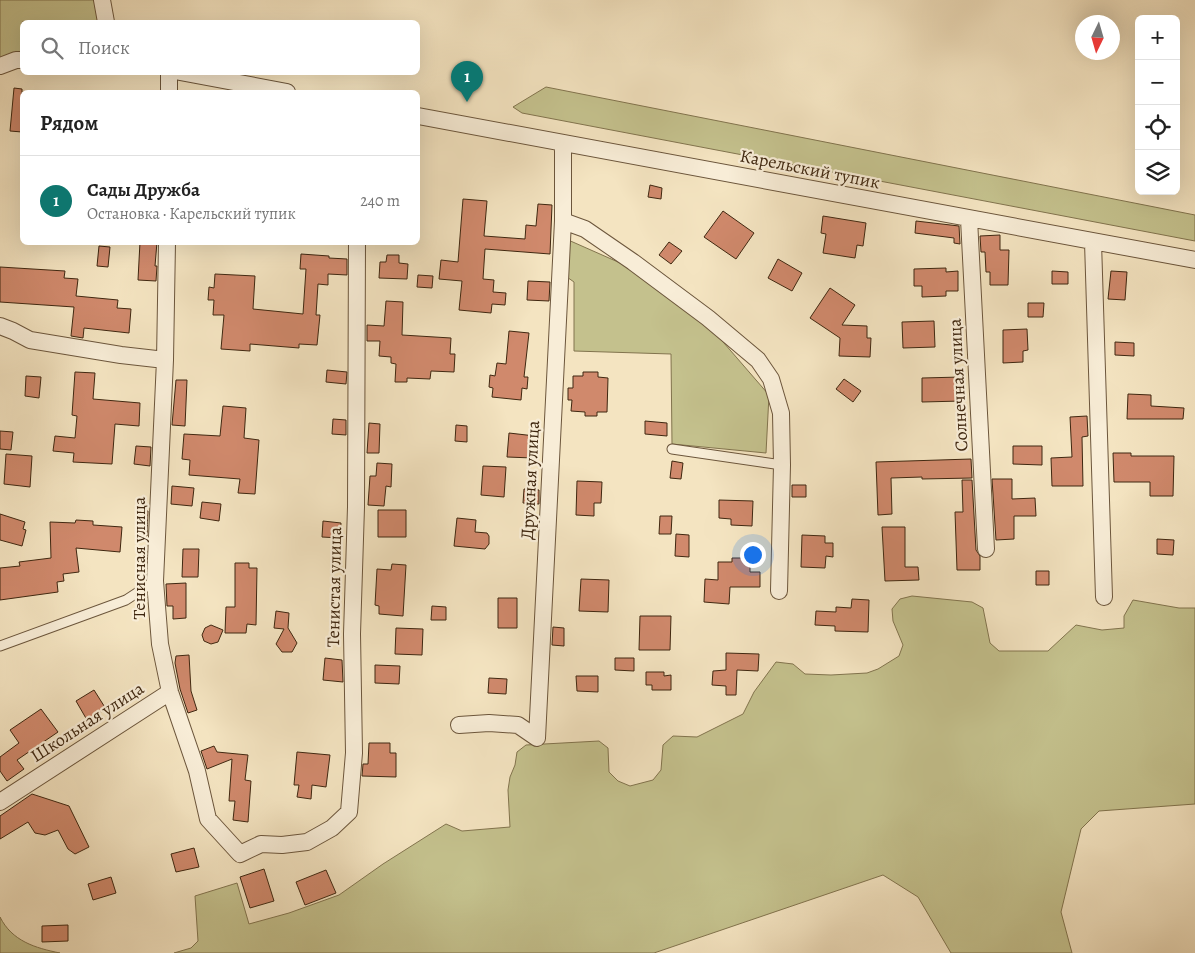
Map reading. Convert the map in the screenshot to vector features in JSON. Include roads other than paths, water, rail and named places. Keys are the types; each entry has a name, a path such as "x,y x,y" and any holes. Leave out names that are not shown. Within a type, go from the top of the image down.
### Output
{"street":[{"path":"102,0 106,20"},
{"path":"0,66 20,60"},
{"path":"169,75 169,90"},
{"path":"196,75 277,90"},
{"name":"Карельский тупик","path":"420,116 1195,260"},
{"name":"Дружная улица","path":"459,725 490,723 518,725 537,738 563,221 563,143"},
{"name":"Солнечная улица","path":"969,219 986,549"},
{"path":"563,221 585,229 708,318 758,360 771,379 781,413 782,465 779,591"},
{"path":"1093,242 1104,597"},
{"name":"Тенисная улица","path":"167,245 165,360 155,581 160,644 170,692 197,771 208,819 240,854"},
{"name":"Тенистая улица","path":"240,854 261,844 282,845 307,842 332,828 349,812 354,753 352,634 356,507 357,245"},
{"path":"0,326 30,340 121,355 165,360"},
{"name":"Школьная улица","path":"0,802 170,692"}],"lane":[{"path":"672,449 782,465"},
{"path":"0,646 126,600 155,581"}],"place":[{"name":"Сады Дружба","path":"467,102"}]}
